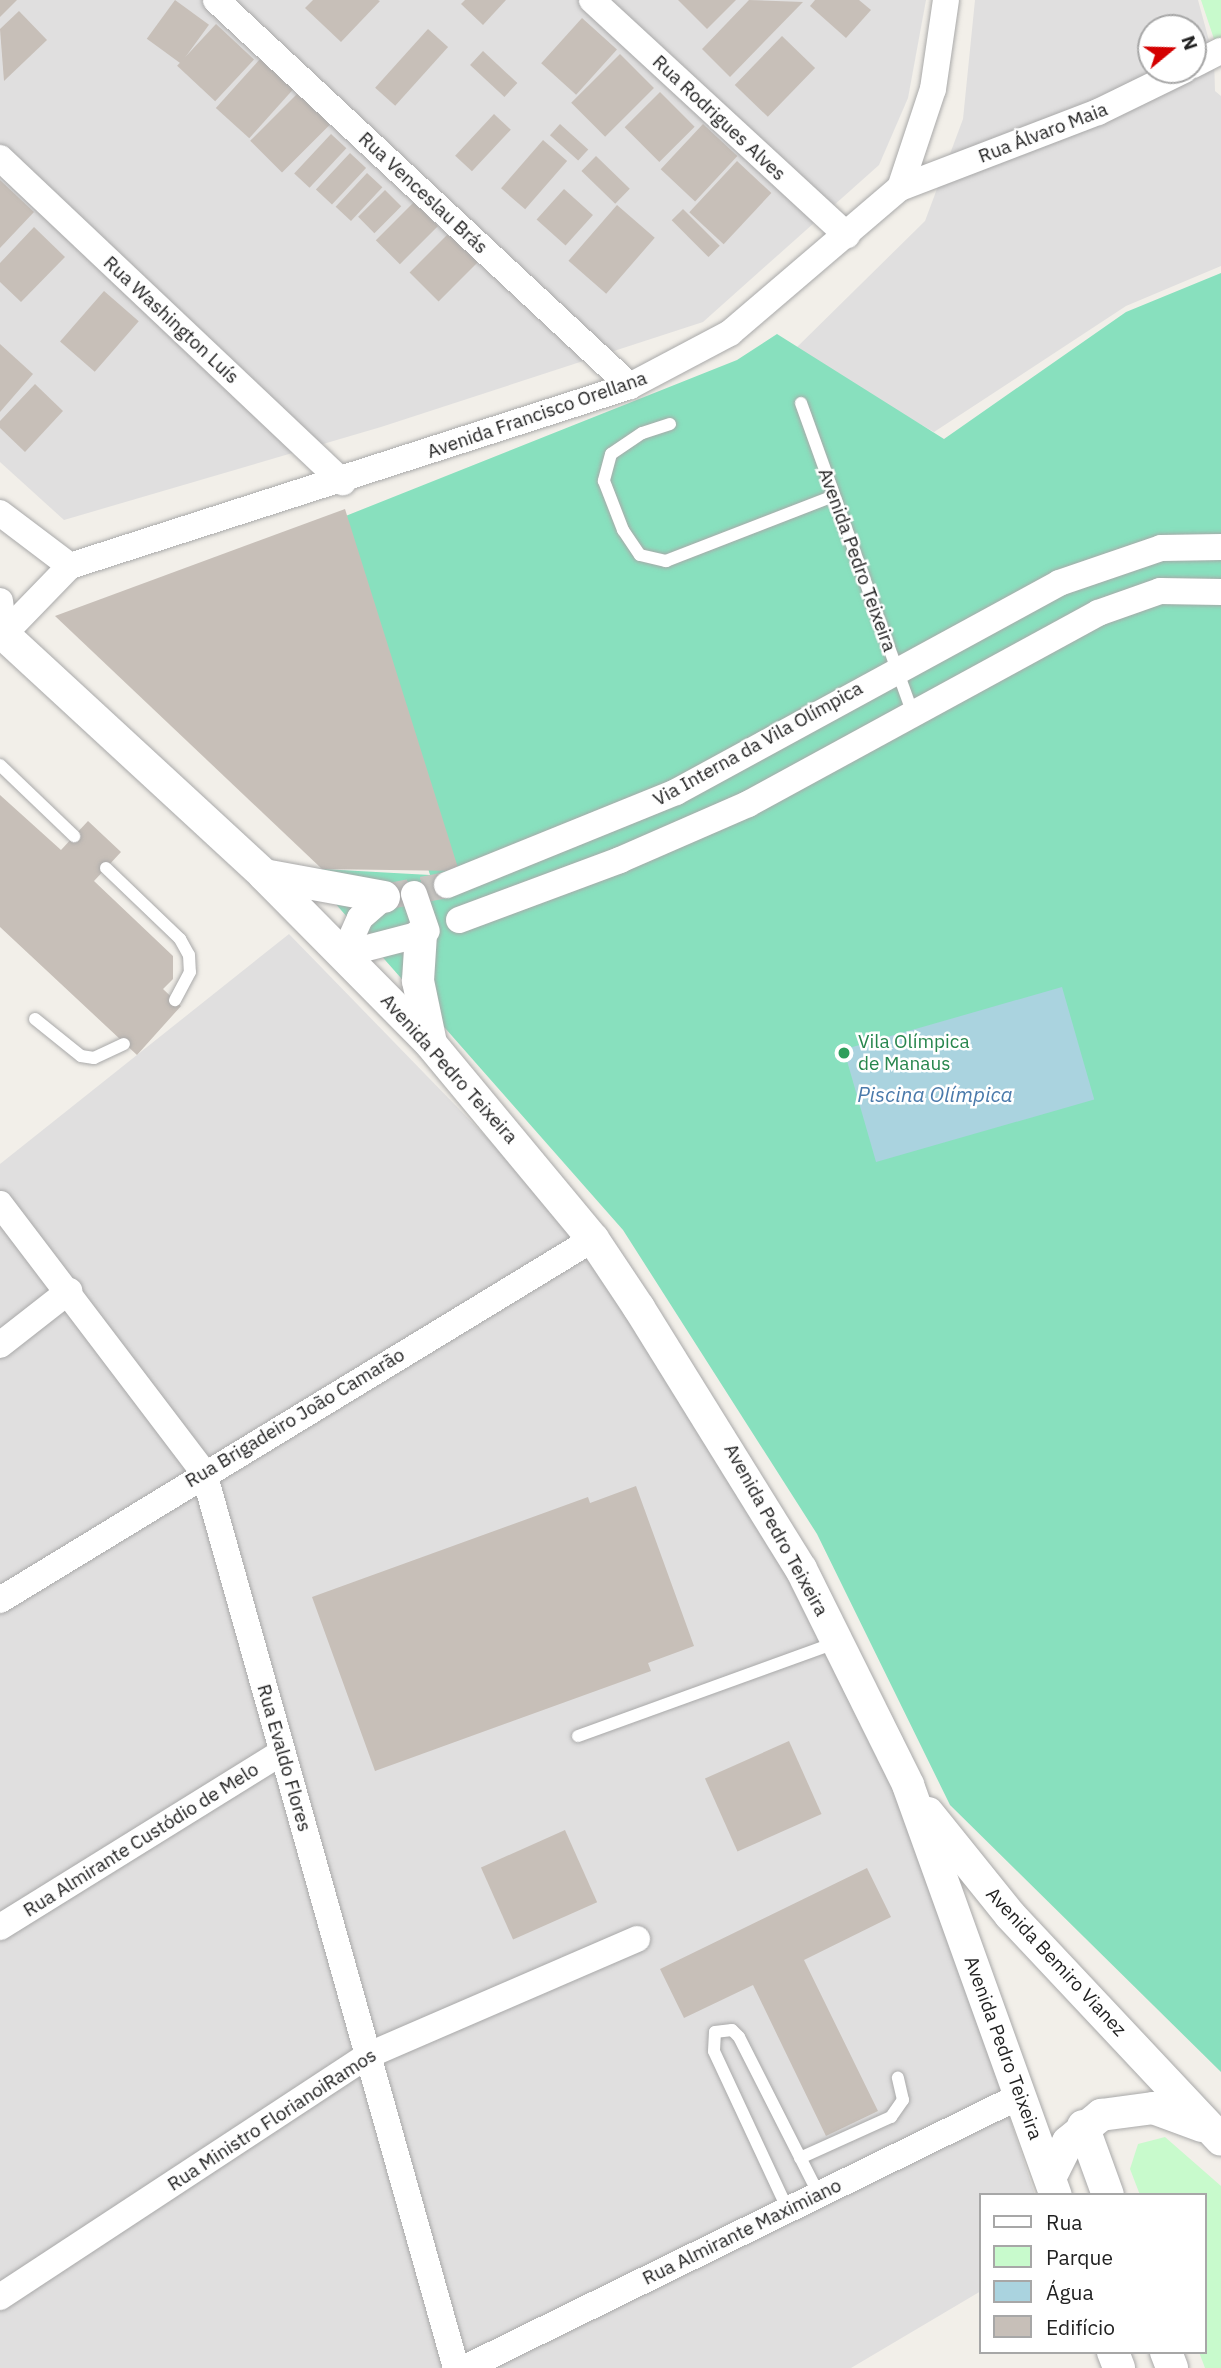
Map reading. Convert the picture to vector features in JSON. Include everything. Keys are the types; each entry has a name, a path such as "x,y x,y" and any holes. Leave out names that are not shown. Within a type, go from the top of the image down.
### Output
{"street":[{"name":"Rua Venceslau Brás","path":"216,0 630,386"},
{"name":"Rua Rodrigues Alves","path":"592,0 847,236"},
{"name":"Avenida Francisco Orellana","path":"1,635 70,566 343,482 630,386 730,333 847,236 900,188 933,89 946,0"},
{"name":"Rua Álvaro Maia","path":"900,188 1098,112 1155,84"},
{"name":"Rua Washington Luís","path":"0,158 343,482"},
{"path":"0,513 70,566"},
{"name":"Via Interna da Vila Olímpica","path":"447,885 676,792 896,668 1109,561 1161,548 1221,547"},
{"path":"460,920 698,827 914,717 1128,600 1160,591 1221,592"},
{"path":"0,600 1,635"},
{"name":"Avenida Pedro Teixeira","path":"1,635 264,875 344,954 431,1044 593,1240 727,1441 838,1642 908,1785 1053,2186"},
{"path":"676,792 698,827"},
{"path":"264,875 399,895 424,933 418,981 431,1044"},
{"path":"344,954 360,918 399,895"},
{"path":"344,954 424,933"},
{"name":"Rua Evaldo Flores","path":"0,1204 204,1473 456,2368"},
{"name":"Rua Brigadeiro João Camarão","path":"0,1600 204,1473 593,1240"},
{"path":"0,1345 69,1292"},
{"name":"Rua Almirante Custódio de Melo","path":"0,1927 282,1752"},
{"name":"Avenida Bemiro Vianez","path":"908,1785 1010,1914 1217,2135"},
{"name":"Rua Ministro FlorianoiRamos","path":"0,2297 369,2055 637,1940"},
{"name":"Rua Almirante Maximiano","path":"465,2368 1020,2096"},
{"name":"Avenida Bemiro Vianez","path":"1083,2126 1118,2111 1153,2108 1217,2135"},
{"path":"1053,2186 1083,2126"},
{"path":"1083,2126 1107,2193"}],"lane":[{"name":"Avenida Pedro Teixeira","path":"801,402 914,717"},
{"path":"670,424 642,433 611,454 604,481 623,530 640,555 666,561 834,496"},
{"path":"0,765 74,836"},
{"path":"106,868 180,939 189,955 190,972 174,1000"},
{"path":"35,1019 81,1056 94,1058 124,1044"},
{"path":"578,1736 838,1642"},
{"path":"788,2210 714,2051 715,2032 724,2028 739,2038 819,2195"},
{"path":"800,2158 891,2117 903,2100 898,2078"}],"shaded area":[{"path":"0,0 926,0 908,98 879,165 703,322 381,427 64,520 0,462"},
{"path":"975,0 1198,0 1202,14 1137,14 1137,84 1207,84 1207,33 1214,59 1215,91 1221,96 1221,266 1126,306 934,432 792,352 925,221 963,119"},
{"path":"289,934 566,1219 800,1593 913,1824 1034,2193 979,2193 979,2292 851,2368 0,2368 0,1164"}],"green space":[{"path":"1201,0 1221,0 1221,60 1207,14"},
{"name":"Vila Olímpica de Manaus","path":"1221,273 1221,2072 950,1805 817,1534 623,1230 304,868 430,875 323,525 737,360 777,334 944,439 1126,312"},
{"path":"1165,2137 1221,2186 1221,2368 1205,2368 1200,2354 1207,2354 1207,2193 1139,2193 1130,2169 1138,2144"}],"water":[{"name":"Piscina Olímpica","path":"1062,987 1094,1099 876,1162 844,1050"}],"building":[{"path":"0,0 17,0 0,17"},
{"path":"175,0 209,25 181,64 147,39"},
{"path":"313,0 380,1 341,42 305,8"},
{"path":"465,0 506,0 483,25 461,4"},
{"path":"678,0 736,0 707,29"},
{"path":"749,0 803,2 730,77 702,49"},
{"path":"815,0 859,0 871,10 846,38 810,6"},
{"path":"19,11 47,40 4,81 0,29"},
{"path":"582,18 617,49 576,95 541,63"},
{"path":"216,24 254,59 215,101 177,66"},
{"path":"428,29 448,47 395,106 375,88"},
{"path":"782,36 815,68 768,117 735,85"},
{"path":"483,51 517,83 504,97 470,65"},
{"path":"620,54 654,88 605,137 571,103"},
{"path":"260,59 293,89 249,138 216,108"},
{"path":"299,92 331,124 282,173 250,141"},
{"path":"660,92 695,127 659,162 625,127"},
{"path":"494,114 511,130 472,171 455,156"},
{"path":"560,124 588,149 578,161 550,135"},
{"path":"703,124 737,156 695,201 661,169"},
{"path":"331,134 346,148 310,188 294,173"},
{"path":"543,140 567,161 525,209 501,188"},
{"path":"350,153 366,168 332,205 316,190"},
{"path":"596,156 630,189 615,204 581,171"},
{"path":"737,161 771,193 724,244 689,212"},
{"path":"367,173 382,187 351,221 336,207"},
{"path":"0,180 34,212 0,248"},
{"path":"564,189 593,215 566,246 537,219"},
{"path":"385,190 401,206 374,233 358,217"},
{"path":"414,202 438,226 400,264 376,240"},
{"path":"617,205 655,238 606,294 568,261"},
{"path":"683,209 720,246 708,257 672,220"},
{"path":"34,227 65,257 21,302 0,282 0,263"},
{"path":"452,230 481,259 439,301 410,272"},
{"path":"104,291 139,321 95,372 60,342"},
{"path":"0,344 33,374 0,412"},
{"path":"35,384 63,411 25,452 0,428 0,421"},
{"path":"345,509 459,871 322,869 55,616"},
{"path":"0,795 61,850 88,821 121,852 94,881 173,956 173,979 163,989 181,1006 137,1055 0,927"},
{"path":"636,1486 694,1646 648,1663 651,1671 375,1771 312,1597 588,1497 590,1503"},
{"path":"789,1741 822,1814 737,1852 705,1778"},
{"path":"565,1830 597,1902 513,1940 481,1867"},
{"path":"867,1868 891,1917 804,1960 878,2111 826,2136 753,1985 684,2018 660,1969"}],"tunnel":[{"path":"384,897 447,885"}],"place":[{"name":"Vila Olímpica de Manaus","path":"844,1053"}]}
